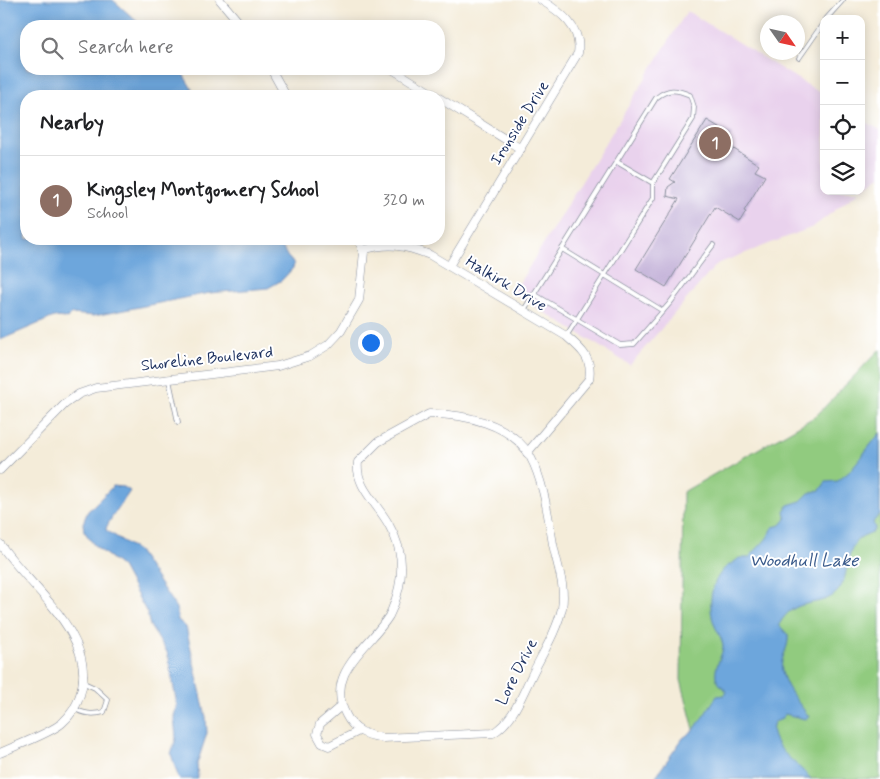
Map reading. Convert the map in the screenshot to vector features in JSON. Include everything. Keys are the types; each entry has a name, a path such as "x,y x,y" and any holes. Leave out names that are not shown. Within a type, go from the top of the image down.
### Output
{"street":[{"path":"220,0 237,20"},
{"name":"Ironside Drive","path":"449,266 572,65 579,44 571,25 562,14 541,0"},
{"path":"274,75 283,90"},
{"path":"402,75 426,90"},
{"path":"445,102 520,149"},
{"name":"Shoreline Boulevard","path":"0,470 53,415 79,394 96,388 168,377 278,366 310,356 328,344 341,331 359,300 363,275 360,245"},
{"name":"Halkirk Drive","path":"362,250 380,245 406,246 430,255 566,336 583,350 589,358 590,368 589,379 586,385 527,453"},
{"name":"Lore Drive","path":"341,706 339,691 341,679 390,615 399,588 402,569 399,549 390,525 360,480 357,471 361,458 378,442 429,414 469,416 487,423 507,435 527,453 535,469 550,520 562,584 562,608 516,708 502,728 493,733 382,738 359,731"},
{"path":"0,544 71,632 81,653 85,670 84,682 74,708 60,725 0,753"},
{"path":"341,706 354,727 359,731 329,746 322,743 316,734 320,724 341,706"}],"lane":[{"path":"830,15 843,0"},
{"path":"805,49 820,28"},
{"path":"524,310 656,98 664,91 671,90 678,90 690,95 694,106 692,119 654,183 653,198 566,336"},
{"path":"617,162 654,183"},
{"path":"534,294 620,345 634,344 663,311 713,245"},
{"path":"562,249 663,311"},
{"path":"168,377 178,422"},
{"path":"74,708 80,712 98,714 104,712 107,708 108,700 95,688 84,682"}],"shaded area":[{"path":"687,11 760,56 760,60 767,60 820,93 820,195 855,195 813,227 717,264 630,365 513,293"},
{"path":"865,121 880,130 880,176 865,187"}],"green space":[{"path":"880,349 880,779 707,779 681,680 683,492 816,416"}],"water":[{"path":"0,0 113,0 135,20 20,20 20,75 184,75 192,90 20,90 20,245 281,245 294,264 293,268 282,280 268,288 209,293 94,316 72,314 67,318 54,317 0,340"},
{"name":"Woodhull Lake","path":"880,433 880,514 873,522 875,528 872,533 862,536 856,542 849,558 842,585 837,592 831,597 792,610 779,625 788,635 782,661 783,676 790,691 809,717 805,719 785,714 780,720 774,722 774,738 785,753 811,779 654,779 683,738 694,730 717,696 724,695 726,692 716,676 723,646 721,637 714,624 711,610 711,595 719,575 739,558 749,558 765,540 773,527 781,525 786,519 784,511 788,505 801,501 809,493 820,490 826,482 838,481 849,472"},
{"path":"113,486 124,487 130,491 106,530 138,551 176,608 178,620 186,627 206,717 207,733 197,764 198,779 179,779 171,754 176,738 174,716 177,705 167,652 150,626 147,613 122,567 94,545 84,531 83,523 88,511"}],"building":[{"path":"707,120 732,135 726,144 759,165 755,171 765,176 744,211 746,212 740,222 715,207 666,287 636,269 679,199 667,196 668,187 675,182 670,179"}],"place":[{"name":"Kingsley Montgomery School","path":"715,143"}]}
